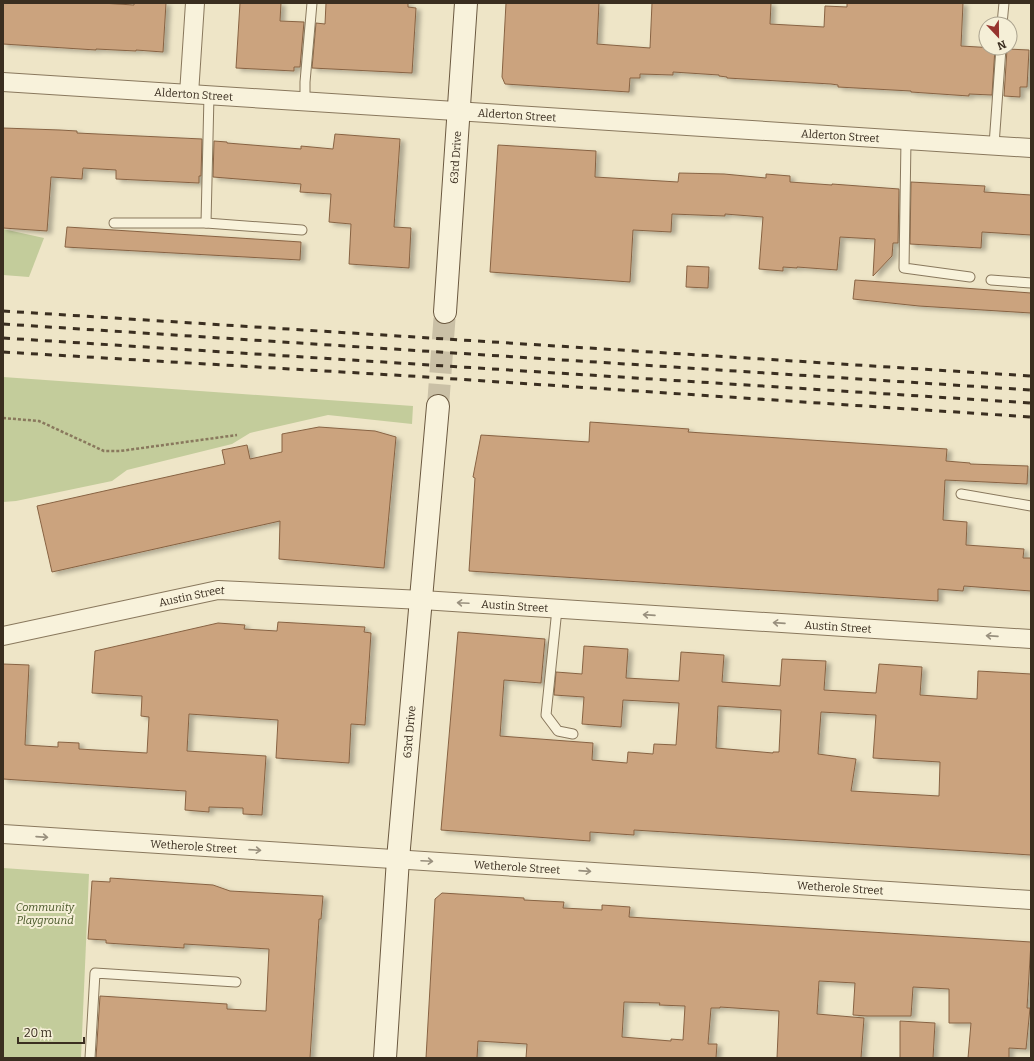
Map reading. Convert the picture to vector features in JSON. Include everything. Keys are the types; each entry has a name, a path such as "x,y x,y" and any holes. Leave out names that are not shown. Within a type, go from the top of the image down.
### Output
{"street":[{"path":"190,94 195,3"},
{"name":"63rd Drive","path":"446,312 466,3"},
{"name":"Alderton Street","path":"3,82 1031,148"},
{"name":"63rd Drive","path":"385,1058 398,859 438,406"},
{"name":"Austin Street","path":"3,636 218,590 422,600 1031,639"},
{"name":"Wetherole Street","path":"3,834 1031,900"}],"lane":[{"path":"305,102 305,82 312,3"},
{"path":"1003,16 1004,3"},
{"path":"994,145 1000,56"},
{"path":"206,223 209,95"},
{"path":"906,140 904,268 970,277"},
{"path":"114,223 206,223 302,230"},
{"path":"991,280 1031,283"},
{"path":"961,494 1031,506"},
{"path":"557,609 546,716 558,731 573,734"},
{"path":"90,1058 94,973 236,982"}],"path":[{"path":"3,418 39,421 104,450 120,451 237,435"}],"green space":[{"path":"3,229 44,238 29,277 3,275"},
{"path":"3,377 413,406 412,424 328,415 250,433 232,444 127,470 112,481 16,501 3,502"},
{"name":"Community Playground","path":"3,868 89,874 81,1058 3,1058"}],"building":[{"path":"3,3 101,3 134,5 134,3 166,3 163,52 96,50 3,44"},
{"path":"240,3 281,3 280,21 304,22 300,67 294,67 294,71 236,68"},
{"path":"326,3 408,3 408,7 416,8 412,73 312,68 316,23 325,24"},
{"path":"506,3 599,3 597,44 650,48 652,3 771,3 770,24 824,27 825,6 847,7 847,3 963,3 961,46 978,47 978,56 994,56 992,95 969,94 969,96 838,87 838,85 831,84 727,78 719,75 673,72 673,75 640,74 640,78 630,78 629,92 505,84 502,77"},
{"path":"1018,50 1029,50 1027,87 1020,87 1020,97 1004,96 1007,56 1018,56"},
{"path":"3,128 202,139 201,176 199,176 199,183 116,179 116,170 83,168 82,179 51,177 47,231 3,228"},
{"path":"335,134 400,139 394,227 411,228 409,268 349,264 351,224 329,222 331,194 300,192 301,184 213,177 214,141 301,149 301,146 333,149"},
{"path":"498,145 596,151 595,177 678,182 679,173 724,174 766,178 766,174 790,176 790,182 899,189 898,243 893,243 892,256 873,276 875,239 840,237 837,270 797,267 783,267 783,271 759,269 763,217 725,214 725,216 672,214 671,232 633,230 630,282 490,272"},
{"path":"911,182 985,186 984,192 1031,195 1031,235 982,232 981,248 910,244"},
{"path":"67,227 301,242 300,260 65,247"},
{"path":"687,266 709,267 708,288 686,287"},
{"path":"855,280 1031,293 1031,313 919,306 853,299"},
{"path":"590,422 689,429 688,432 947,449 946,461 970,464 1028,466 1027,484 945,480 943,520 967,522 966,545 1024,549 1023,558 1031,558 1031,591 964,586 963,591 938,589 938,601 469,571 475,478 473,477 481,435 589,442"},
{"path":"319,427 375,431 396,437 384,568 279,559 280,521 52,572 37,506 225,464 222,450 247,445 250,459 282,452 282,434"},
{"path":"278,622 365,627 364,632 371,633 365,725 351,724 349,763 276,758 278,720 189,714 187,751 266,756 262,815 243,814 243,808 209,807 209,812 185,810 186,791 3,779 3,664 29,665 25,745 58,747 58,742 79,743 79,749 147,753 149,717 141,716 142,696 92,693 95,651 218,623 245,625 244,629 277,631"},
{"path":"458,632 545,639 541,683 504,680 500,736 593,743 592,760 627,763 628,752 653,754 654,744 676,745 679,703 623,700 621,727 582,724 584,697 554,695 556,672 582,674 584,646 628,649 626,678 679,681 681,652 724,655 722,682 780,686 782,659 826,661 824,690 876,693 879,664 922,667 920,695 977,699 978,671 1031,674 1031,855 634,830 634,835 590,832 590,841 441,830","holes":["718,706 781,710 779,752 773,753 716,748","821,712 876,715 873,758 940,762 939,796 851,791 856,759 818,754"]},
{"path":"110,878 213,885 230,891 323,896 321,919 319,919 310,1058 96,1058 100,996 227,1004 227,1009 266,1011 269,949 184,944 184,948 106,943 106,940 88,939 92,881 110,882"},
{"path":"442,893 524,898 524,900 564,902 563,908 602,910 602,905 630,907 629,917 1031,942 1027,1008 1030,1008 1026,1049 1009,1048 1009,1058 968,1058 971,1023 949,1023 949,989 913,987 911,1016 867,1016 853,1015 855,983 819,981 817,1014 864,1018 861,1058 777,1058 779,1011 720,1007 711,1008 708,1044 717,1044 716,1058 526,1058 527,1044 478,1041 477,1058 426,1058 435,899","holes":["624,1002 660,1003 659,1005 685,1006 683,1040 671,1039 671,1041 622,1037"]},
{"path":"900,1021 935,1023 933,1058 900,1058"}],"tunnel":[{"path":"438,406 445,312"}],"railway":[{"path":"3,311 1031,376"},
{"path":"3,324 1031,390"},
{"path":"3,338 1031,403"},
{"path":"3,352 410,376 1031,417"}]}
